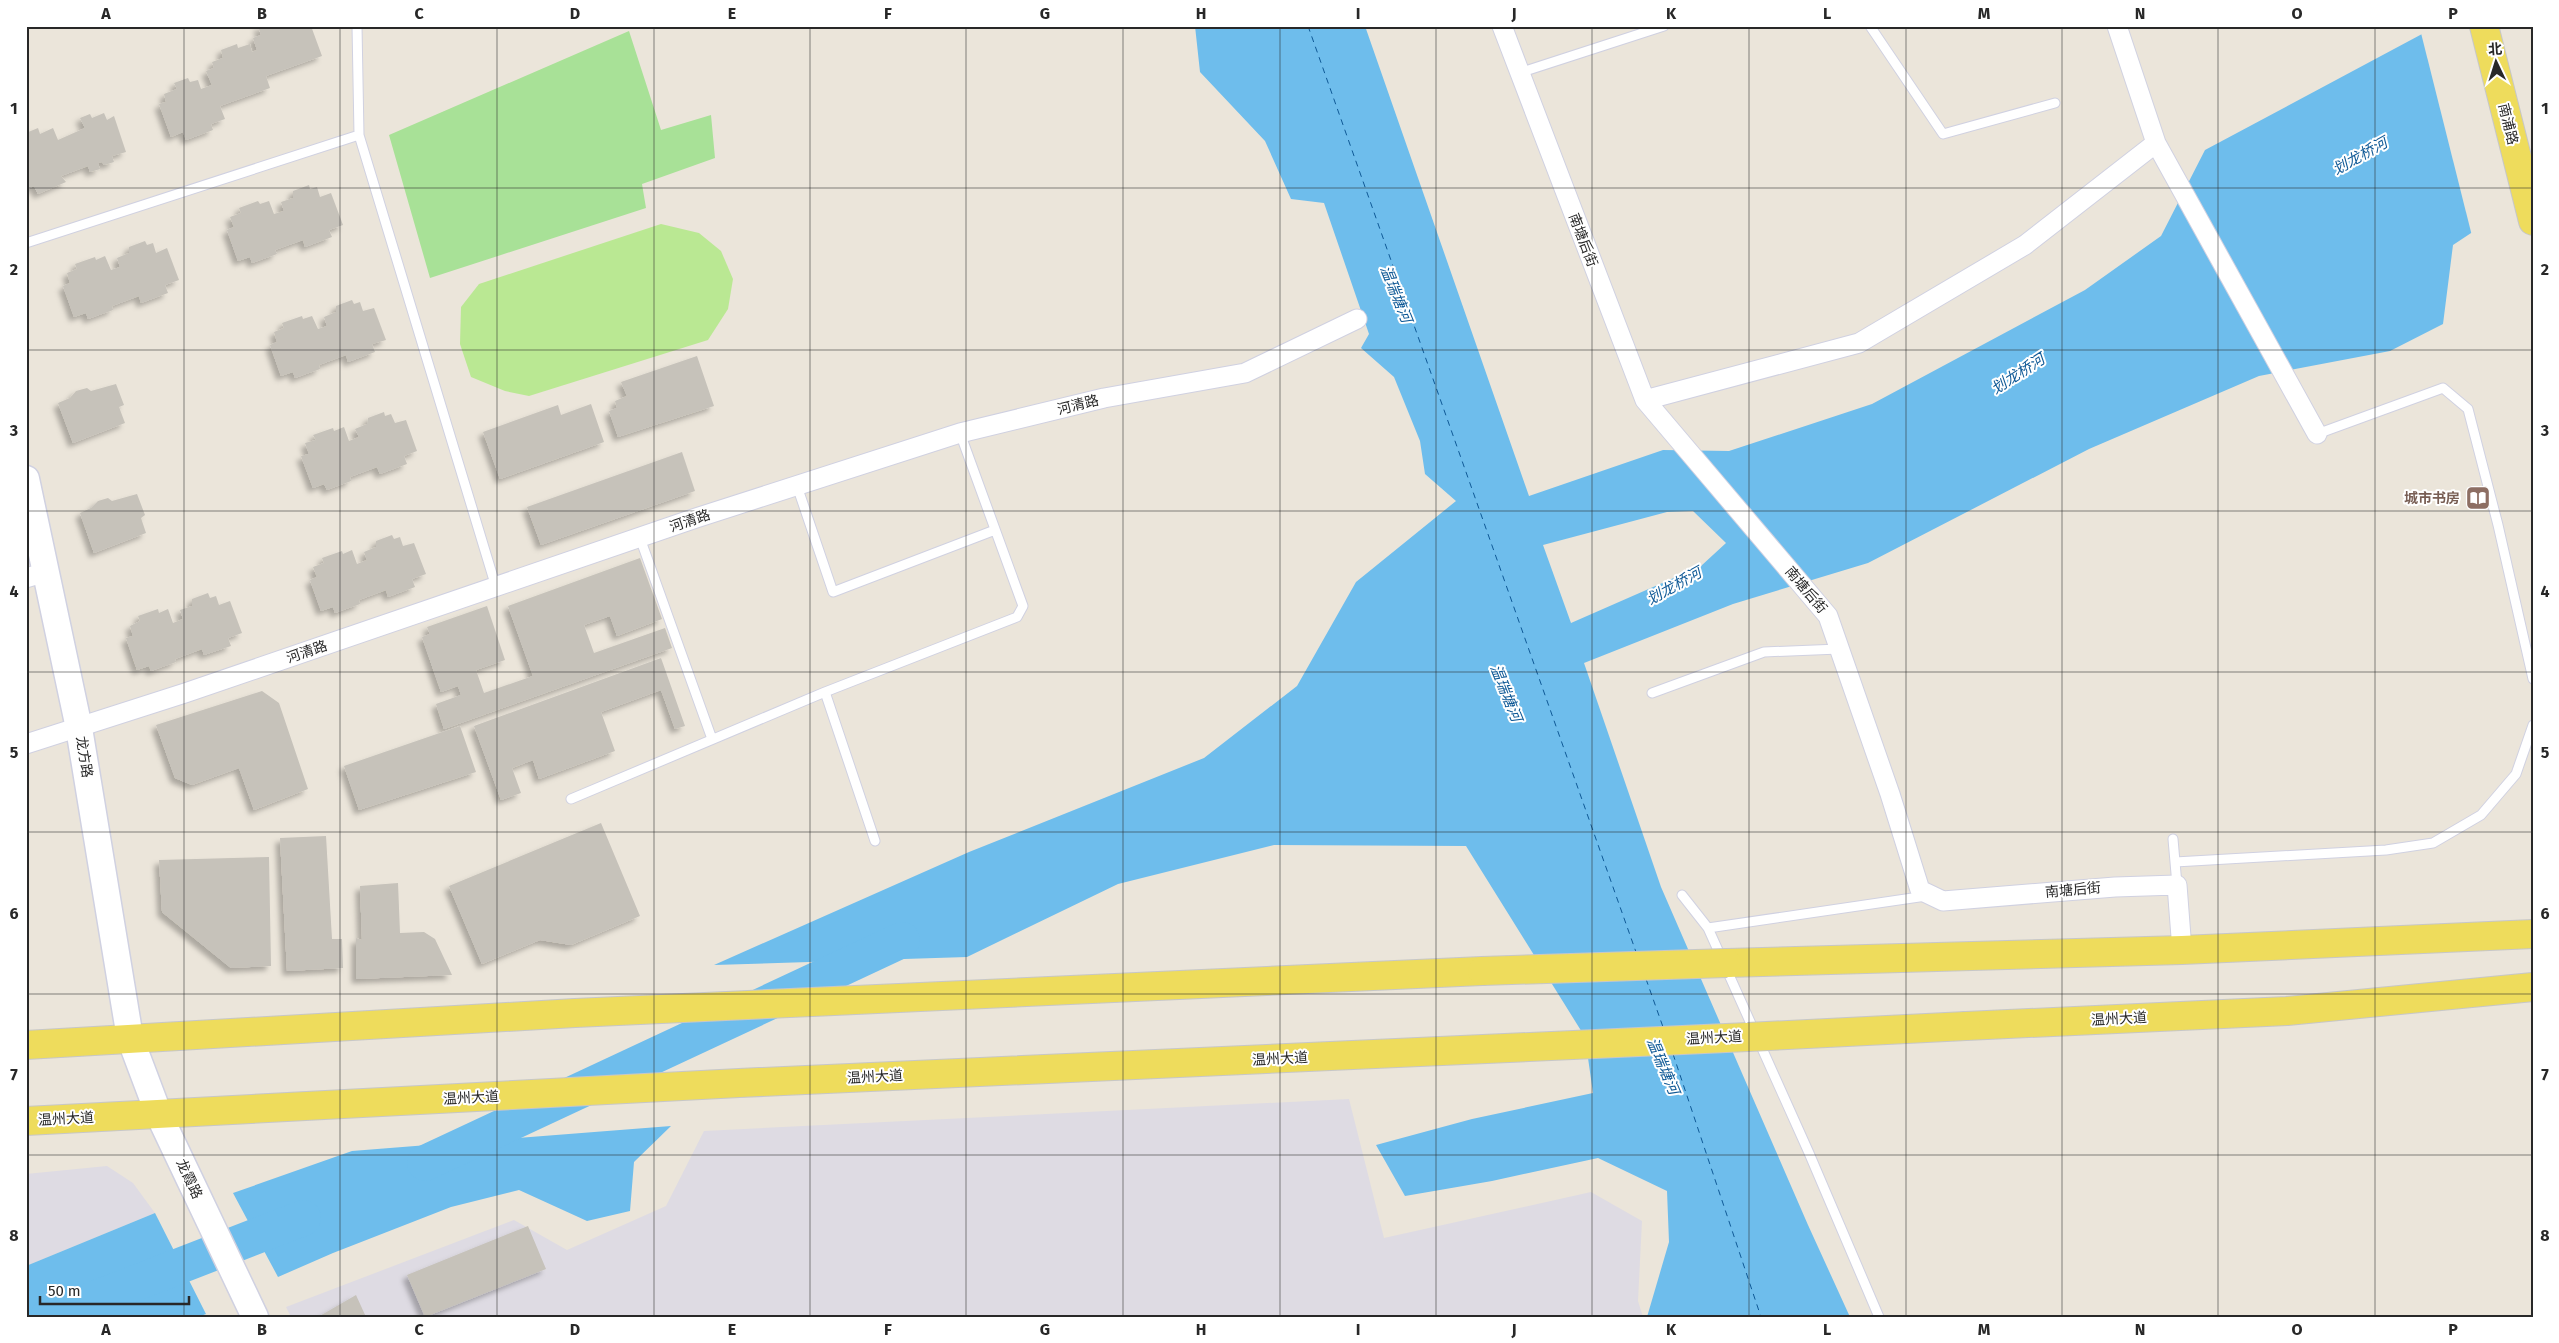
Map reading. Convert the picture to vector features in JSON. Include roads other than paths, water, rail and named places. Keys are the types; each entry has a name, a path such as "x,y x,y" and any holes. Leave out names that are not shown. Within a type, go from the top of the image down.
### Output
{"main road":[{"name":"南浦路","path":"2484,26 2531,215"},
{"name":"龙方路","path":"26,479 36,575 79,728 130,1038"},
{"path":"26,1045 575,1013 1482,971 2182,950 2533,934"},
{"name":"温州大道","path":"26,1121 739,1083 1540,1048 2287,1010 2533,987"},
{"name":"龙霞路","path":"130,1038 159,1115 255,1317"}],"street":[{"name":"南塘后街","path":"1502,26 1644,400 1828,616 1890,794 1920,890 1943,901 2115,887 2177,885"},
{"path":"2117,26 2156,142 2317,434"},
{"path":"1644,400 1859,343 2025,245 2156,142"},
{"name":"河清路","path":"26,744 79,728 640,538 960,433 1104,398 1245,373 1357,319"},
{"path":"2177,885 2182,950"}],"lane":[{"path":"357,26 359,135 496,587"},
{"path":"1520,73 1664,26"},
{"path":"1870,26 1943,134 2055,102"},
{"path":"26,243 359,135"},
{"path":"2317,434 2443,388 2468,409 2498,525 2533,679"},
{"path":"571,799 825,692 1017,616 1023,606 960,433"},
{"path":"796,486 833,592 995,530"},
{"path":"640,538 712,739"},
{"path":"1652,692 1764,652 1839,648"},
{"path":"825,692 875,841"},
{"path":"2175,862 2386,850 2433,843 2481,815 2511,780 2516,774 2533,725"},
{"path":"2173,839 2177,885"},
{"path":"1682,895 1708,928 1809,1153 1879,1317"},
{"path":"1708,928 1930,895"}],"water":[{"path":"1195,26 1365,26 1529,496 1663,450 1729,451 1872,404 2085,290 2161,236 2205,150 2437,26 2533,26 2533,192 2453,245 2443,324 2390,351 2259,376 2089,449 1868,563 1733,604 1584,663 1661,887 1850,1317 1647,1317 1669,1242 1667,1191 1598,1158 1492,1181 1405,1196 1376,1145 1472,1119 1593,1093 1585,1037 1466,846 1274,845 1118,884 967,957 714,965 969,852 1204,758 1297,686 1356,582 1456,501 1425,474 1420,441 1394,377 1361,348 1369,334 1324,203 1291,199 1265,141 1200,72","holes":["1693,511 1726,543 1701,566 1571,623 1543,545 1667,512"]},
{"path":"671,1126 634,1162 630,1211 587,1221 519,1190 451,1207 333,1253 278,1277 233,1193 352,1151"},
{"path":"155,1213 206,1314 198,1317 26,1317 26,1266"}],"waterway":[{"path":"425,1163 902,940"},
{"path":"48,1317 303,1218"}],"place":[{"name":"城市书房","path":"2478,498"}],"water label":[{"name":"划龙桥河","path":"2360,156"},
{"name":"温瑞塘河","path":"1396,294"},
{"name":"划龙桥河","path":"2018,374"},
{"name":"划龙桥河","path":"1674,586"},
{"name":"温瑞塘河","path":"1506,693"},
{"name":"温瑞塘河","path":"1663,1066"}]}
